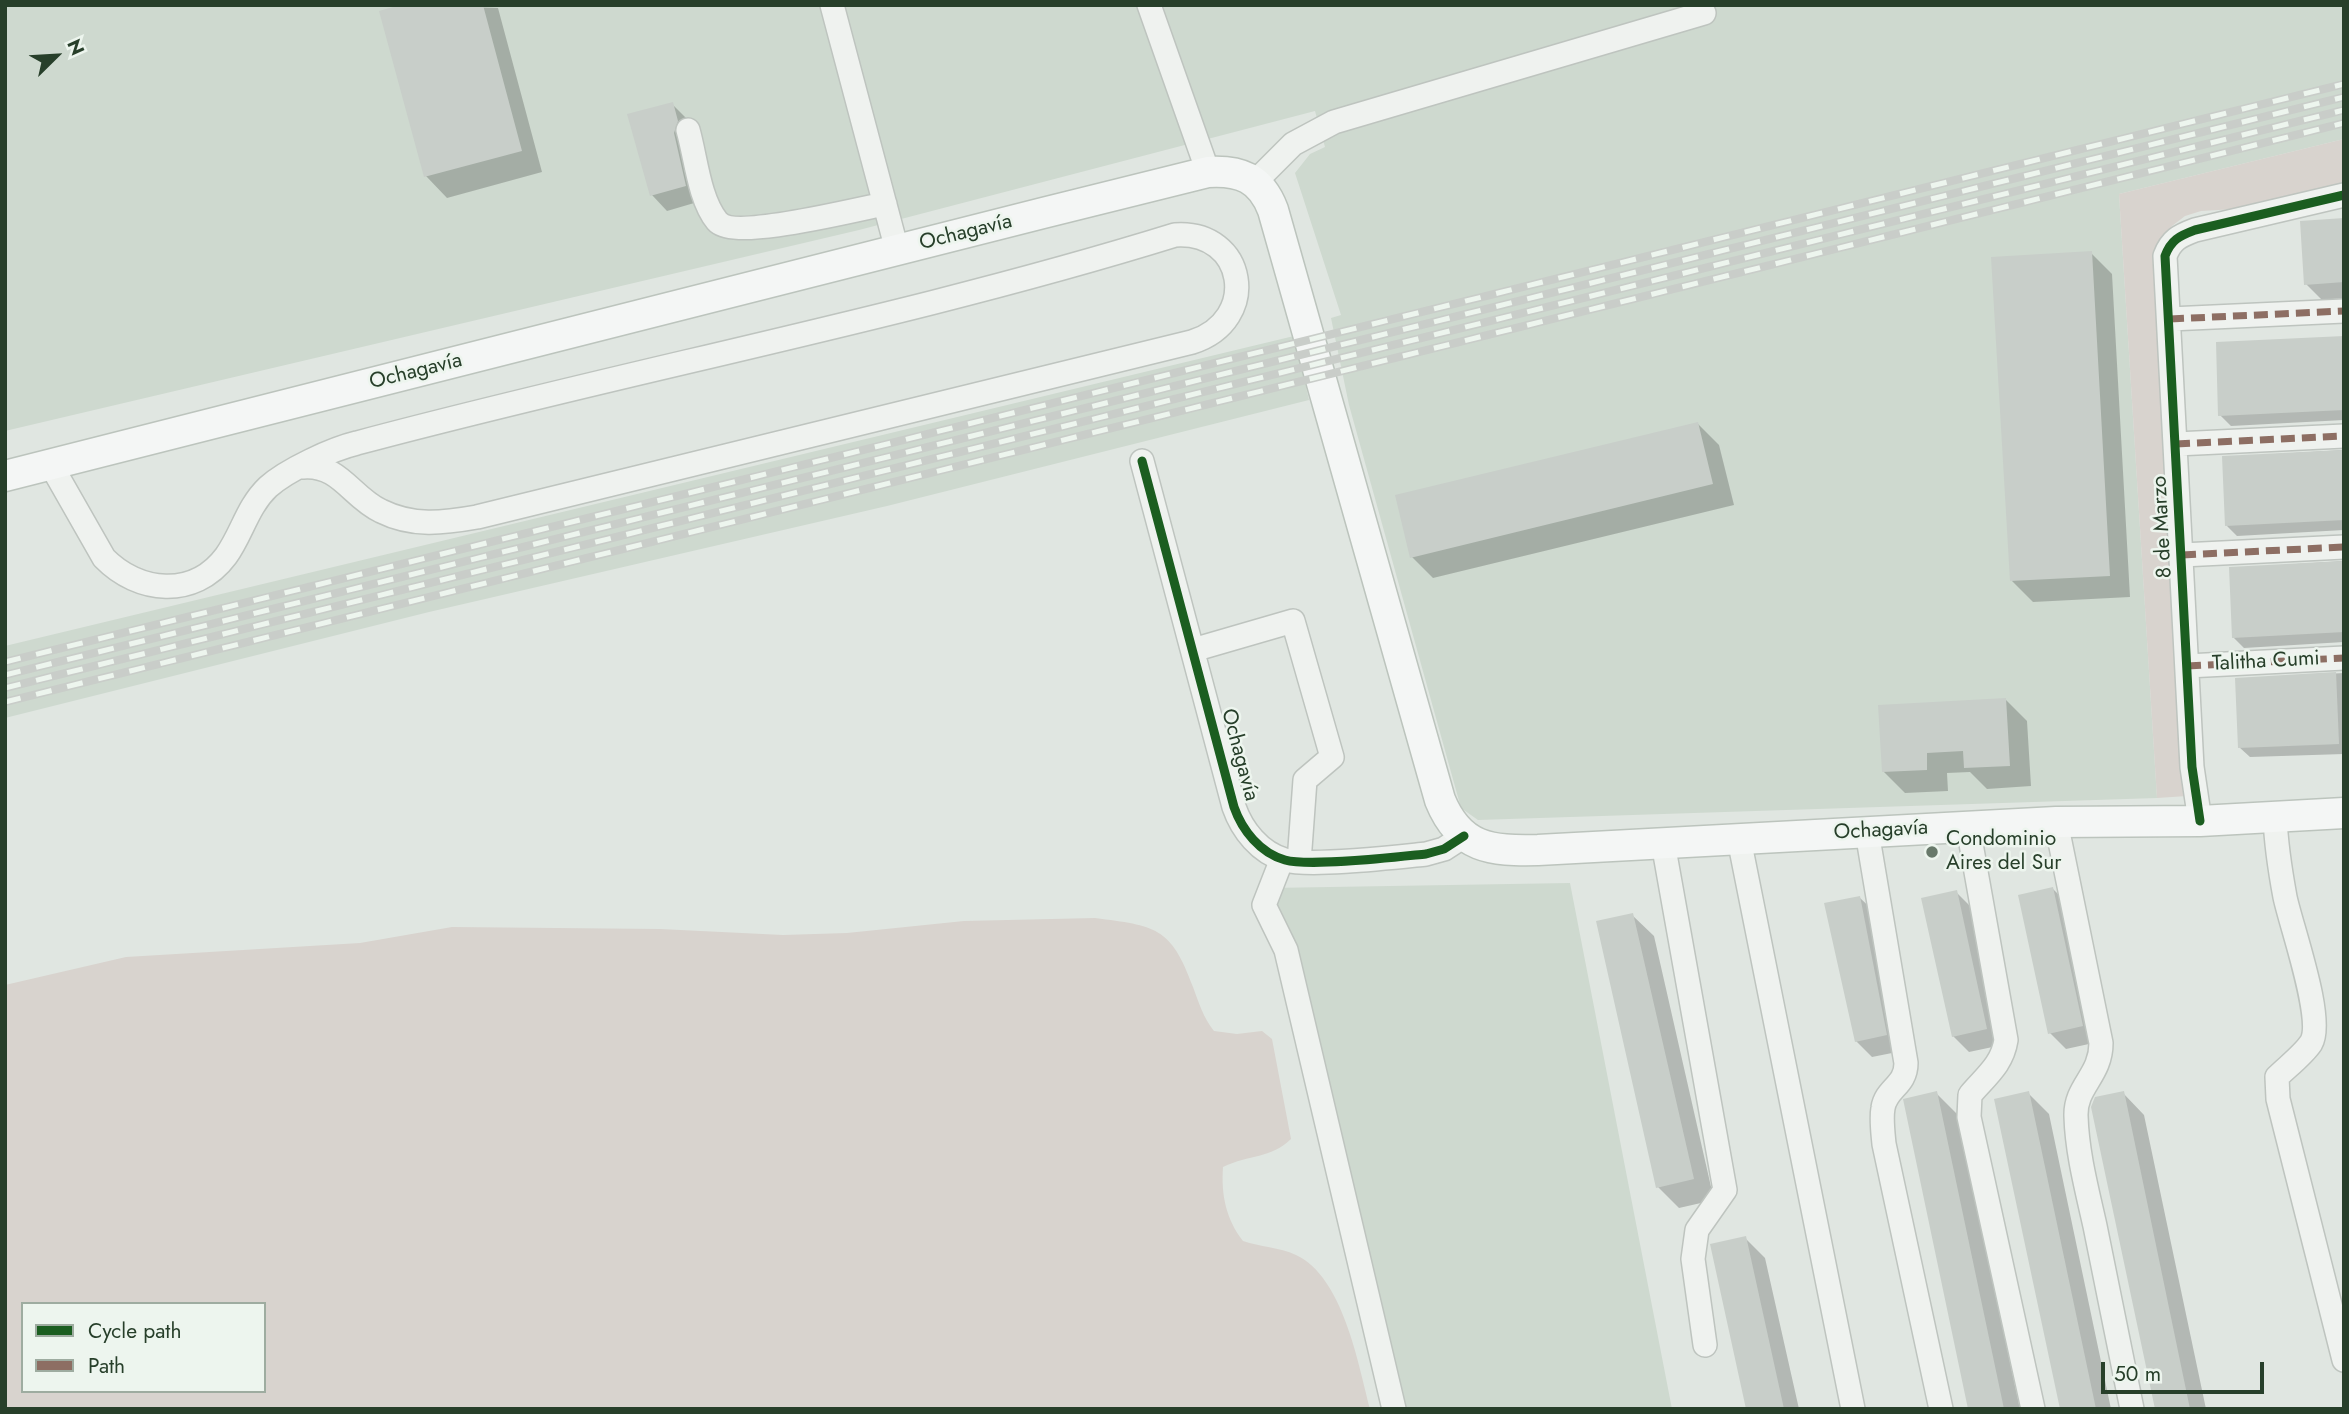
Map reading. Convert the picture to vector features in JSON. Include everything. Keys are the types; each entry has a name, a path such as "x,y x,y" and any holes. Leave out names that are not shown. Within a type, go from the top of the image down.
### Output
{"main road":[{"name":"Ochagavía","path":"5,475 1208,172 1229,170 1255,181"},
{"path":"1255,181 1268,199 1302,305 1440,800 1453,826 1464,836"},
{"path":"2198,812 2344,793"},
{"name":"Ochagavía","path":"1464,836 1498,851 1968,827 2198,812"},
{"path":"2198,812 2276,817 2344,813"}],"street":[{"path":"832,5 897,250"},
{"path":"1149,5 1208,172"},
{"path":"1255,181 1293,144 1334,122 1704,13"},
{"path":"688,130 708,208 719,224 730,228 755,228 885,204"},
{"name":"8 de Marzo","path":"2198,812 2187,666 2165,256 2169,244 2179,236 2344,195"},
{"path":"51,465 104,558 125,577 139,583 167,588 194,581 217,566 257,500 279,479 303,467 359,442 511,402 995,286 1175,235 1196,236 1216,246 1230,263 1238,286 1238,299 1226,321 1205,338 1192,342 477,517 434,523 410,522 380,511 334,472 324,468 303,467"},
{"path":"2170,319 2344,310"},
{"path":"2176,444 2344,436"},
{"name":"Ochagavía","path":"1142,461 1237,817 1256,843 1291,861"},
{"path":"2182,555 2344,547"},
{"path":"1193,650 1293,621 1332,757 1305,780 1291,861 1264,905 1286,950 1394,1409"},
{"name":"Talitha Cumi","path":"2187,666 2344,658"},
{"path":"2276,817 2276,842 2285,898 2312,1002 2316,1028 2311,1043 2277,1077 2277,1099 2344,1360"},
{"path":"2056,822 2101,1043 2101,1058 2096,1072 2082,1088 2076,1113 2082,1166 2132,1409"},
{"path":"1968,827 2006,1040 2003,1056 1994,1070 1970,1095 1969,1116 2033,1409"},
{"path":"1867,832 1906,1063 1906,1075 1902,1083 1889,1093 1883,1107 1884,1144 1941,1409"},
{"path":"1291,861 1426,854 1444,849 1464,836"},
{"path":"1739,839 1853,1409"},
{"path":"1662,844 1726,1190 1697,1230 1693,1259 1705,1345"}],"shaded area":[{"path":"5,5 2344,5 2344,139 2119,194 2157,798 1478,820 1461,808 1349,405 1331,318 1341,315 1295,173 1310,154 1325,147 1315,111 859,230 5,431"},
{"path":"2344,139 2344,186 2253,208 2201,211 2185,216 2172,226 2161,246 2187,796 2157,798 2119,194"},
{"path":"1294,336 1309,400 887,506 429,612 5,718 5,646"},
{"path":"1570,883 1672,1409 1393,1409 1270,888"},
{"path":"1095,918 1147,927 1168,940 1185,967 1204,1015 1214,1031 1237,1034 1262,1031 1272,1039 1291,1139 1275,1150 1223,1167 1226,1206 1232,1224 1243,1241 1296,1255 1312,1266 1326,1282 1337,1301 1354,1346 1370,1409 5,1409 5,985 126,957 360,943 452,927 660,929 783,935 847,933 964,921"}],"building":[{"path":"400,5 483,5 522,151 424,177 379,11"},
{"path":"673,102 678,121 674,133 686,186 650,196 627,114"},
{"path":"2344,218 2344,282 2304,285 2300,221"},
{"path":"2092,251 2110,576 2010,581 1991,257"},
{"path":"2344,336 2344,410 2218,416 2216,342"},
{"path":"1698,422 1713,484 1410,558 1395,495"},
{"path":"2344,450 2344,520 2225,526 2222,456"},
{"path":"2344,561 2344,632 2232,638 2229,567"},
{"path":"2336,672 2339,744 2238,748 2235,678"},
{"path":"2006,698 2010,766 1964,768 1963,751 1927,753 1927,770 1882,772 1878,705"},
{"path":"2053,887 2083,1026 2048,1034 2018,895"},
{"path":"1957,890 1987,1029 1952,1037 1921,898"},
{"path":"1860,896 1887,1035 1855,1042 1824,903"},
{"path":"1633,913 1694,1179 1656,1188 1596,921"},
{"path":"1937,1091 2004,1409 1968,1409 1903,1099"},
{"path":"2029,1091 2096,1409 2060,1409 1994,1099"},
{"path":"2124,1091 2190,1409 2155,1409 2091,1107 2095,1097"},
{"path":"1746,1236 1784,1409 1746,1409 1710,1244"}],"railway":[{"path":"5,662 2344,84"},
{"path":"5,675 2344,97"},
{"path":"5,688 2344,110"},
{"path":"5,702 2344,123"}],"marked path":[{"path":"2170,319 2344,311"},
{"path":"2176,444 2344,436"},
{"path":"2182,555 2344,547"},
{"path":"2187,666 2344,658"}],"cycle path":[{"path":"2200,821 2192,767 2165,256 2176,239 2195,230 2344,195"},
{"path":"1142,461 1234,807 1253,840 1276,857 1297,862 1313,862 1426,854 1444,849 1464,836"}],"place":[{"name":"Condominio Aires del Sur","path":"1932,852"}]}
